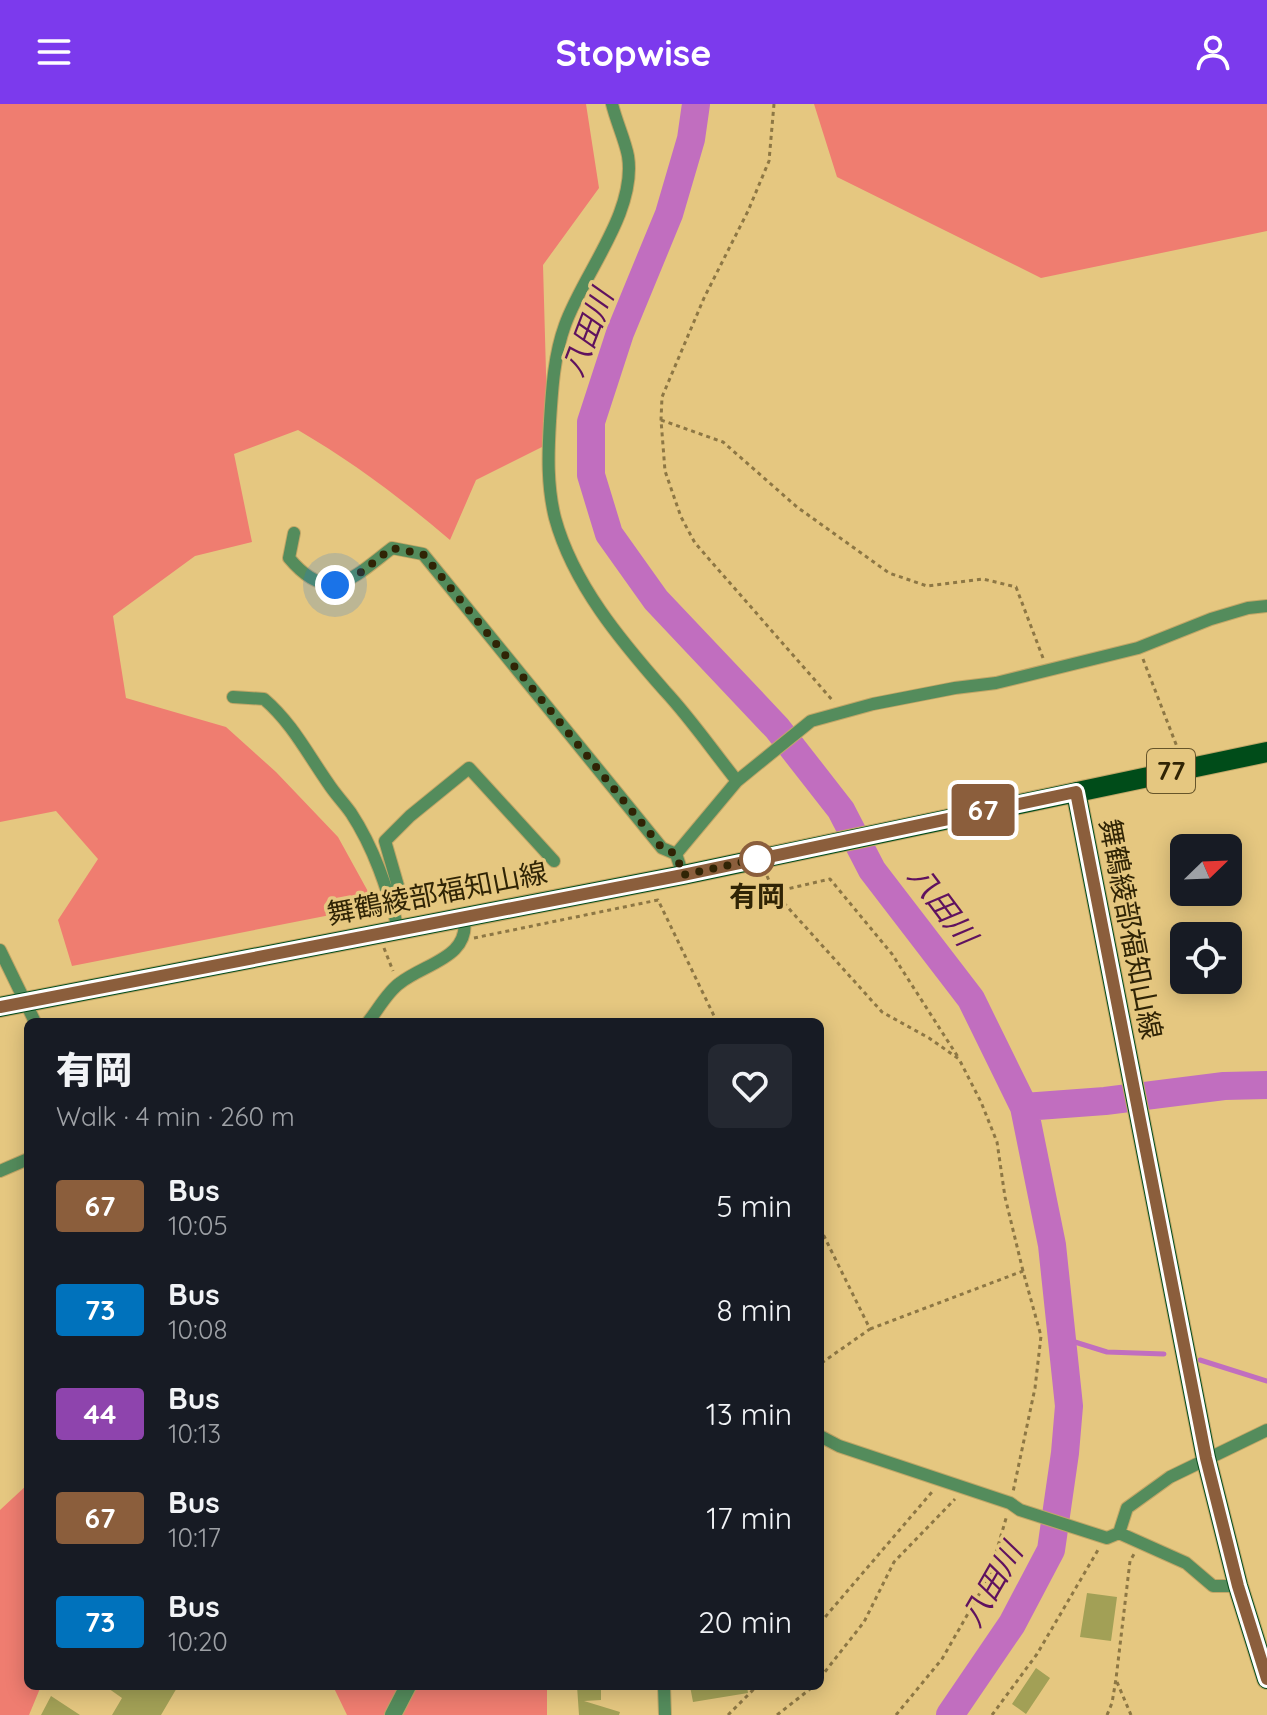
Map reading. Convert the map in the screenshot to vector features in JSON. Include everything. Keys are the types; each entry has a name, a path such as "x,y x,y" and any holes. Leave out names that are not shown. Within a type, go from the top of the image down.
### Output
{"main road":[{"name":"77","path":"1076,792 1267,752"},
{"name":"舞鶴綾部福知山線","path":"0,1007 683,875 1076,792 1206,1458 1238,1586 1267,1679"}],"street":[{"path":"612,104 628,156 627,181 614,225 561,340 552,384 548,444 548,475 555,518 566,547 599,608 737,781"},
{"path":"294,533 289,558 299,571 319,584 335,585 360,573 392,548 423,554 662,848 676,854 683,875"},
{"path":"676,854 737,781 811,721 843,711 955,688 996,683 1138,648 1211,619 1267,606"},
{"path":"233,697 264,699 289,724 351,814 372,852 398,928"},
{"path":"389,895 398,886 385,841 410,816 469,768 554,861"},
{"path":"371,1018 398,984 454,952 463,941 464,917"},
{"path":"0,950 33,1018"},
{"path":"0,1171 24,1161"},
{"path":"1113,1536 1127,1508 1170,1477 1267,1430"},
{"path":"824,1438 1087,1532 1140,1544 1186,1563 1213,1586 1238,1586"},
{"path":"393,1715 406,1690"},
{"path":"664,1690 665,1715"}],"path":[{"path":"774,104 769,161 748,211 704,298 662,397 665,471 681,517 695,543 843,711"},
{"path":"661,420 723,442 797,507 889,573 927,586 983,579 1016,587 1048,670"},
{"path":"1138,648 1185,768"},
{"path":"759,858 774,892 882,1012 959,1059"},
{"path":"774,892 830,879 892,954 959,1059 997,1142 1005,1197 1041,1336 1015,1506 989,1577 942,1659 896,1715"},
{"path":"463,941 658,900 715,1018"},
{"path":"383,945 398,984"},
{"path":"824,1236 870,1329"},
{"path":"824,1361 870,1329 1023,1271"},
{"path":"824,1618 943,1479"},
{"path":"824,1673 864,1622 894,1562 966,1488"},
{"path":"992,1715 1037,1654 1113,1536"},
{"path":"1107,1715 1116,1679 1130,1561 1140,1544"},
{"path":"1116,1679 1131,1715"},
{"path":"728,1715 753,1690"},
{"path":"777,1715 809,1690"}],"shaded area":[{"path":"0,104 586,104 599,188 543,265 548,444 476,480 450,540 377,482 298,430 234,454 252,542 195,556 113,616 126,698 226,727 276,772 338,837 376,906 72,966 58,920 98,859 56,811 0,822"},
{"path":"814,104 1267,104 1267,231 1041,278 837,177"},
{"path":"24,1488 24,1690 39,1690 29,1715 0,1715 0,1510"},
{"path":"335,1690 547,1690 547,1715 347,1715"}],"building":[{"path":"1087,1593 1117,1597 1111,1641 1080,1637"},
{"path":"1036,1668 1050,1678 1026,1714 1012,1704"},
{"path":"111,1690 176,1690 161,1715 112,1715 122,1698"},
{"path":"577,1690 601,1690 601,1700 584,1701 620,1712 619,1715 579,1715"},
{"path":"691,1690 748,1690 748,1693 693,1702"},
{"path":"51,1696 80,1715 41,1715"}],"waterway":[{"name":"八田川","path":"696,104 691,139 669,214 620,333 591,422 591,475 609,534 656,600 777,728 841,810 872,870 971,999 1024,1107 1052,1245 1069,1406 1051,1550 1012,1624 950,1715"},
{"path":"1024,1107 1105,1101 1224,1086 1267,1085"},
{"path":"1062,1338 1107,1352 1164,1354"},
{"path":"1200,1360 1267,1381"}],"bus line":[{"name":"67","path":"0,1007 683,875 1076,792 1206,1458 1238,1586 1267,1679"}],"place":[{"name":"有岡","path":"757,859"}],"route":[{"path":"335,585 360,573 392,548 423,554 662,848 676,854 683,875 757,859"}]}
